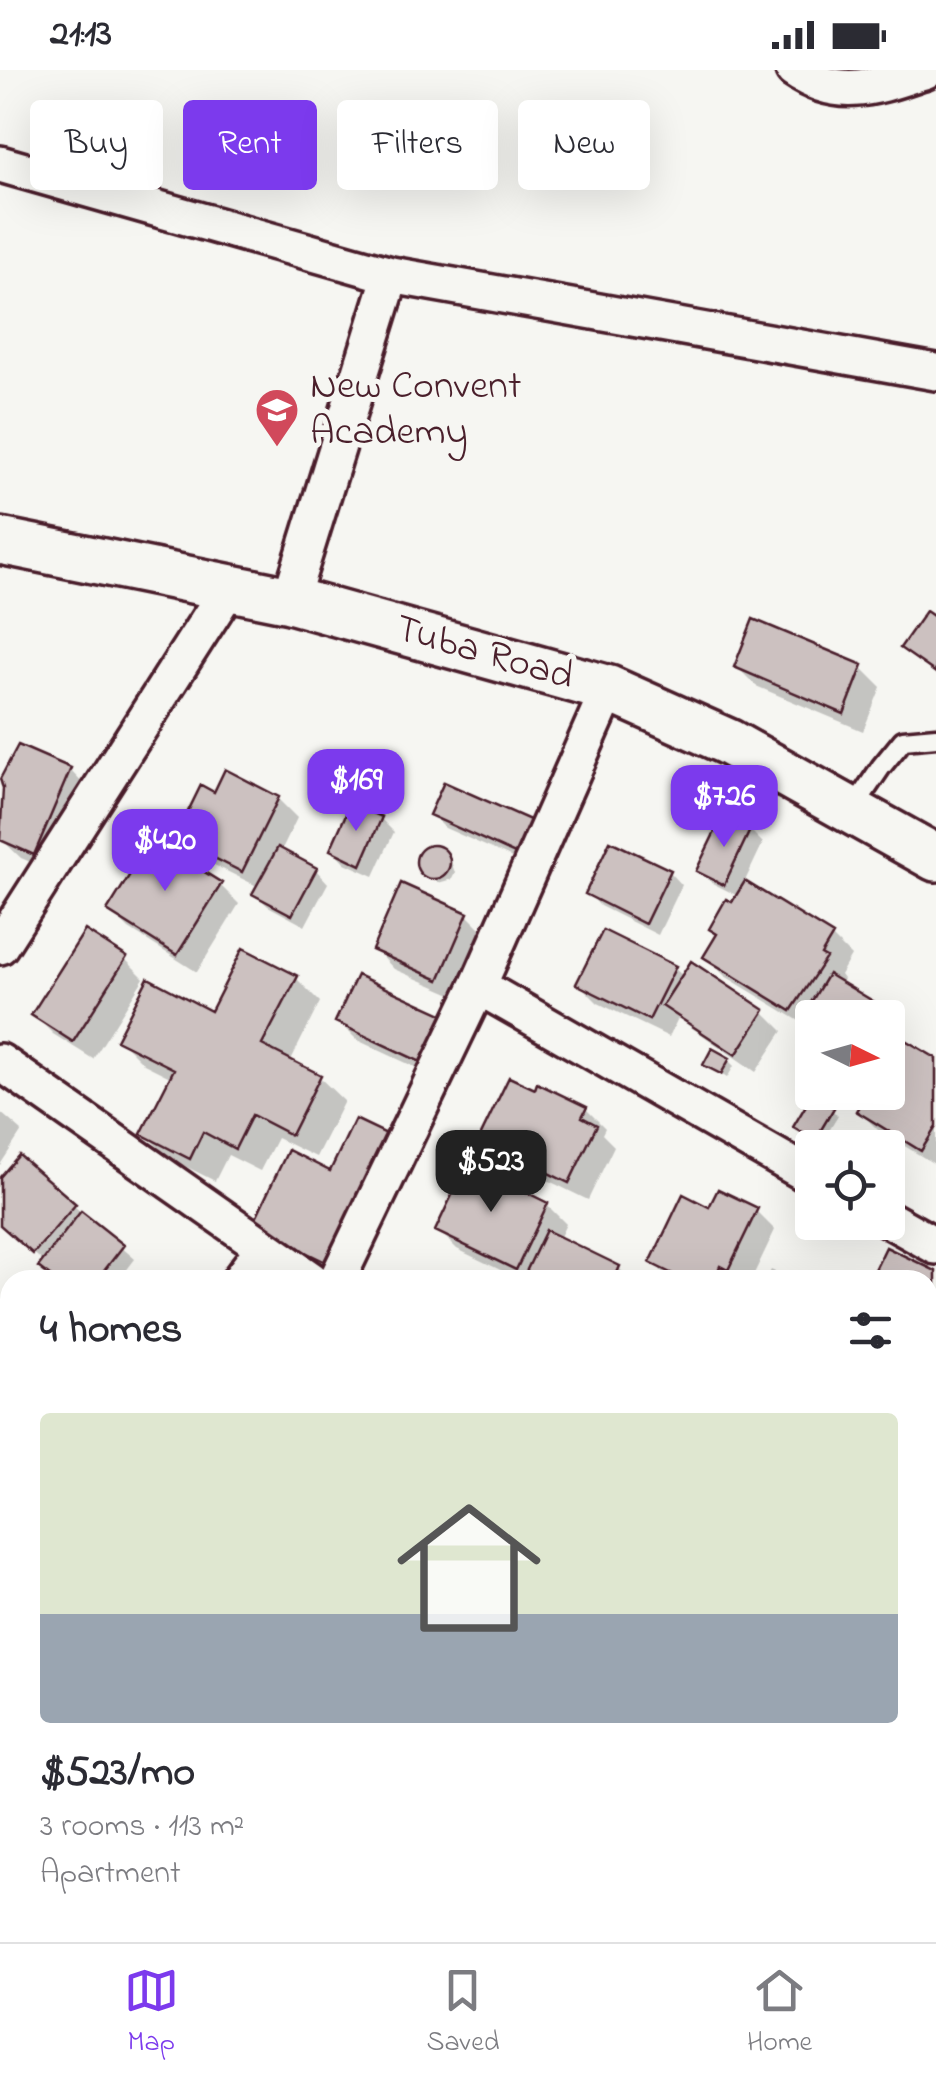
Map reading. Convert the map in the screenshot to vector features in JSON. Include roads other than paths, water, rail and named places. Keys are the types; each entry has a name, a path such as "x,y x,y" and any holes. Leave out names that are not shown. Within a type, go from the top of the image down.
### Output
{"street":[{"path":"794,70 814,84 842,88 878,86 926,70"},
{"path":"0,164 391,276 936,372"},
{"path":"290,600 391,276"},
{"name":"Tuba Road","path":"0,542 290,600 608,689 728,742 936,858"},
{"path":"0,946 228,589"},
{"path":"342,1270 478,986 608,689"},
{"path":"478,986 795,1167"},
{"path":"0,1062 296,1270"},
{"path":"905,1229 936,1246"},
{"path":"248,1270 264,1248"}],"lane":[{"path":"852,810 880,766 903,740 936,737"}],"place":[{"name":"New Convent Academy","path":"277,448"}]}
